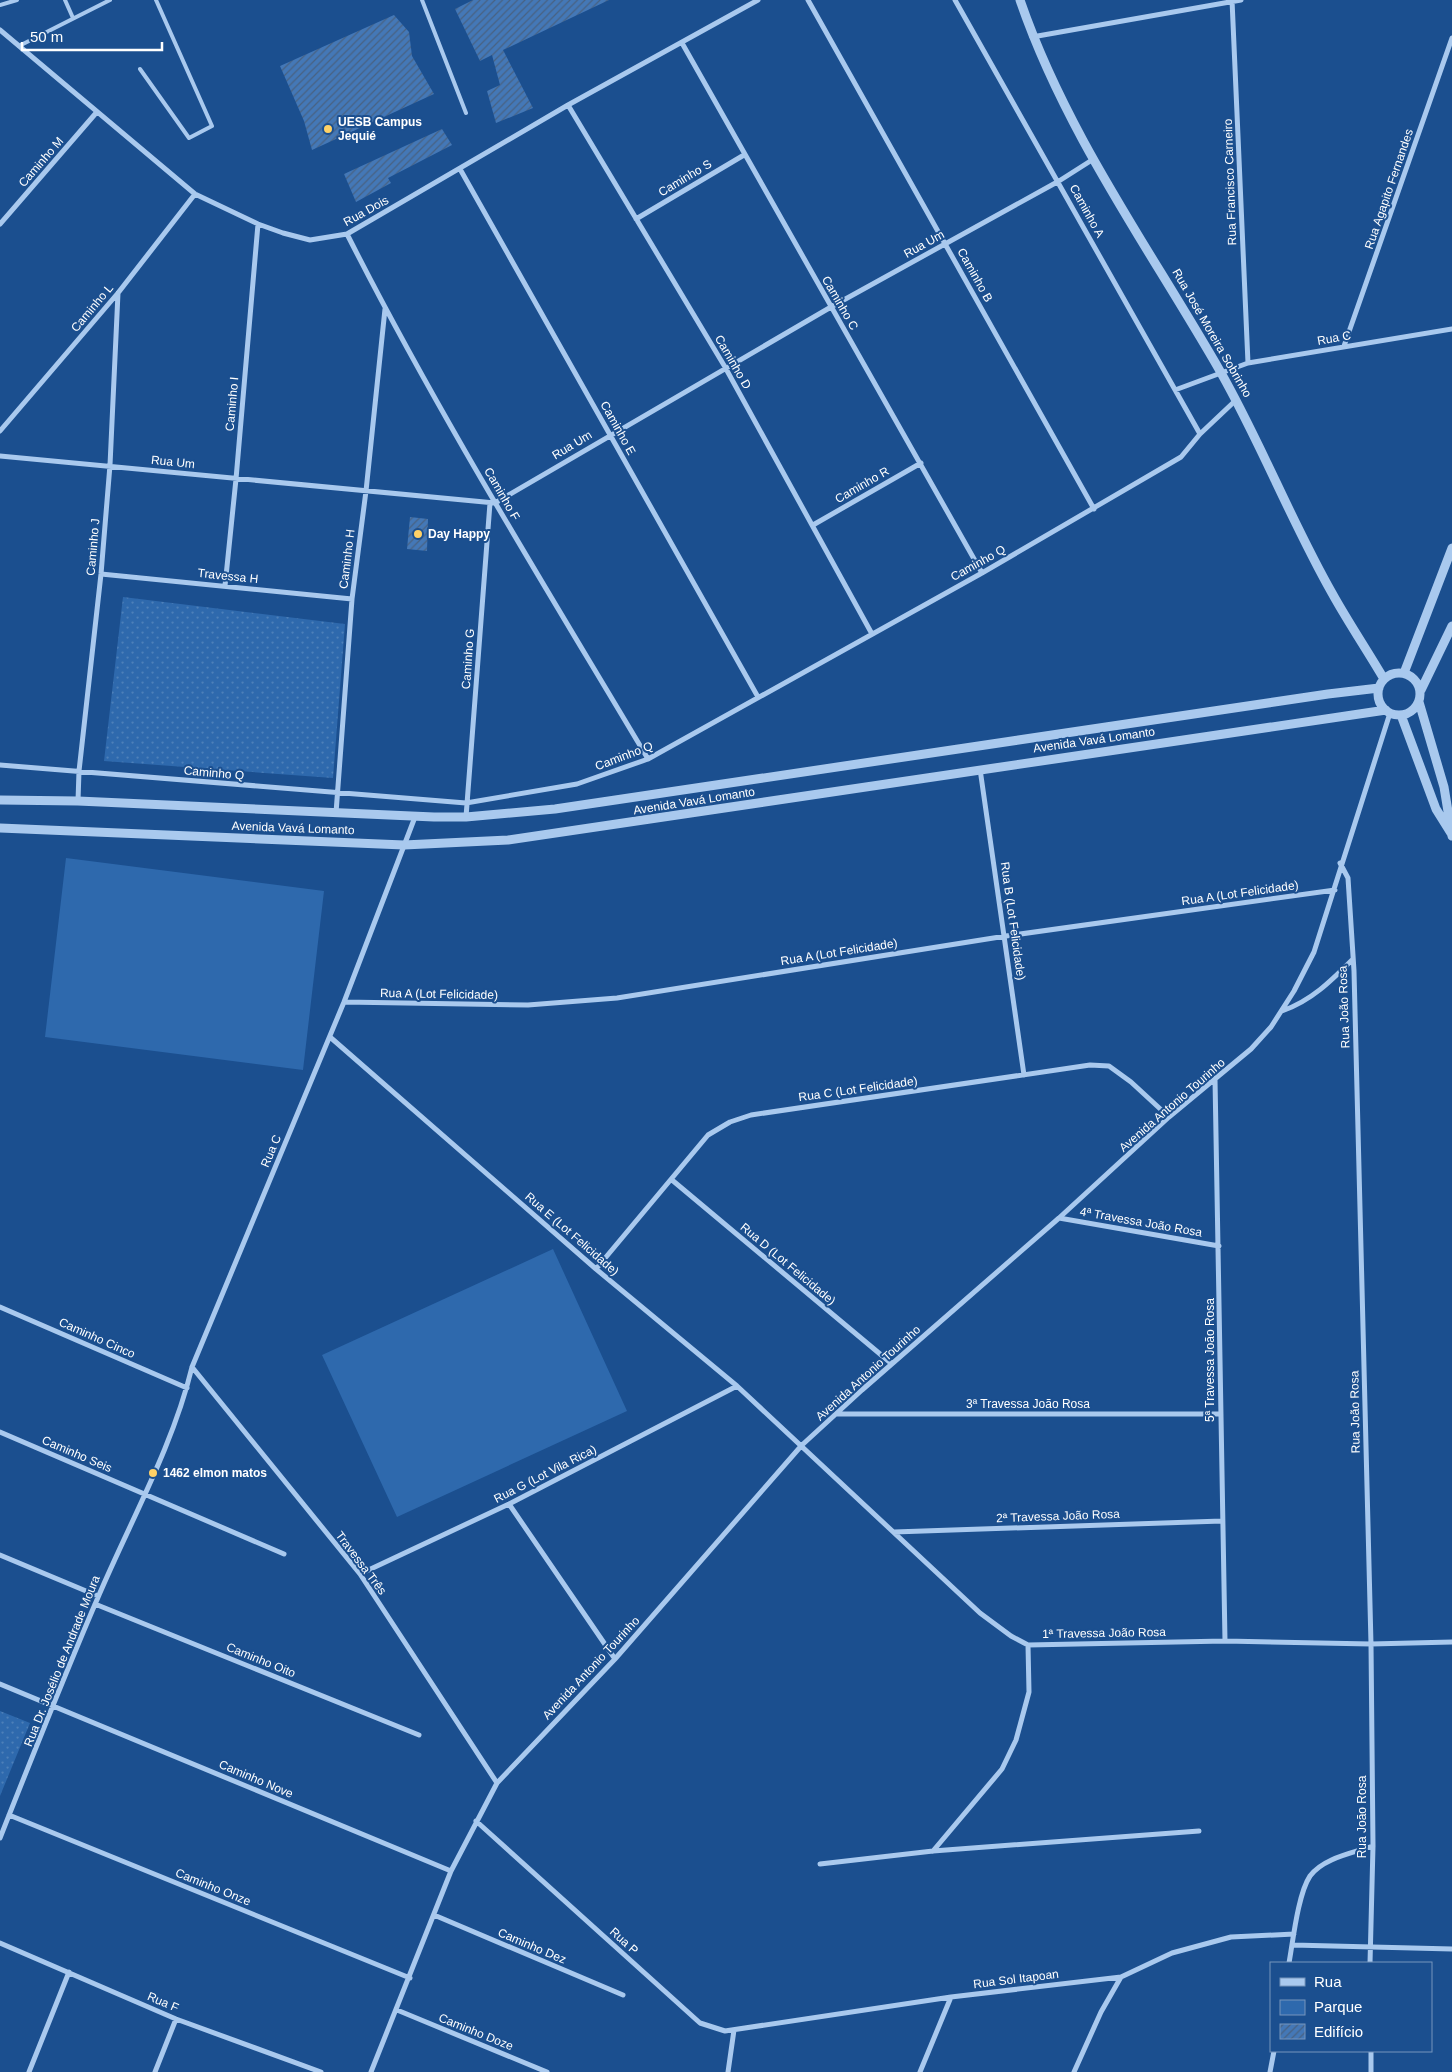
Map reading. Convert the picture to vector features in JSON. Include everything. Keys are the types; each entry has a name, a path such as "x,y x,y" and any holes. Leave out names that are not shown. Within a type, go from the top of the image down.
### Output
{"street":[{"name":"Rua Dois","path":"0,30 96,113 195,194 258,224 310,240 347,234 568,105 758,0"},
{"name":"Caminho B","path":"808,0 1094,508"},
{"name":"Caminho A","path":"955,0 1059,181 1200,434"},
{"name":"Rua José Moreira Sobrinho","path":"1020,0 1032,37 1092,160 1221,373 1331,592 1384,679"},
{"path":"1032,37 1241,0"},
{"name":"Rua Francisco Carneiro","path":"1232,1 1248,363"},
{"name":"Rua Agapito Fernandes","path":"1344,346 1452,38"},
{"name":"Caminho C","path":"682,43 982,573"},
{"name":"Caminho D","path":"568,105 725,367 872,634"},
{"name":"Caminho M","path":"0,224 96,113"},
{"name":"Caminho S","path":"636,219 744,155"},
{"name":"Rua Um","path":"0,456 110,465 492,503 831,306 1059,181 1092,160"},
{"name":"Caminho E","path":"460,169 758,697"},
{"name":"Caminho L","path":"0,431 118,293 195,194"},
{"name":"Caminho I","path":"224,586 236,479 258,224"},
{"name":"Caminho F","path":"347,234 385,309 492,503 648,759"},
{"name":"Caminho J","path":"78,801 79,771 101,574 110,465 118,293"},
{"name":"Caminho H","path":"336,813 352,599 366,490 385,309"},
{"name":"Rua C","path":"1175,390 1248,363 1452,329"},
{"name":"Caminho Q","path":"0,765 337,794 466,803 577,784 648,759 982,573 1094,508 1181,457 1200,434 1236,400"},
{"name":"Caminho R","path":"813,524 920,463"},
{"name":"Caminho G","path":"466,817 492,503"},
{"path":"1404,673 1452,548"},
{"name":"Travessa H","path":"101,574 352,599"},
{"path":"1420,690 1452,626"},
{"path":"1419,702 1415,709 1401,715 1388,712 1379,700 1379,688 1384,679 1394,673 1404,673 1418,682 1420,690 1419,702 1444,787 1449,810 1451,834"},
{"name":"Avenida Vavá Lomanto","path":"0,800 78,801 415,817 466,817 555,809 1308,696 1379,688"},
{"name":"Avenida Vavá Lomanto","path":"0,828 404,846 518,838 645,821 980,769 1388,712"},
{"name":"Avenida Antonio Tourinho","path":"371,2072 451,1871 497,1783 616,1659 802,1445 1059,1218 1169,1117 1251,1049 1281,1011 1294,991 1314,952 1335,890 1340,863 1388,712"},
{"path":"1401,715 1436,809 1451,834"},
{"name":"Rua B (Lot Felicidade)","path":"980,769 1006,936 1024,1075"},
{"name":"Rua C","path":"146,1493 187,1388 192,1367 330,1037 415,817"},
{"name":"Rua João Rosa","path":"1340,863 1348,878 1352,960 1371,1644 1373,1846 1370,1962"},
{"name":"Rua A (Lot Felicidade)","path":"344,1002 528,1005 617,998 1006,936 1335,890"},
{"path":"1281,1011 1300,1005 1352,960"},
{"name":"Rua E (Lot Felicidade)","path":"330,1037 596,1269 738,1386 802,1445"},
{"name":"Rua C (Lot Felicidade)","path":"596,1269 708,1135 730,1122 751,1115 1090,1065 1109,1066 1131,1082 1169,1117"},
{"name":"5ª Travessa João Rosa","path":"1215,1079 1225,1641"},
{"name":"Rua D (Lot Felicidade)","path":"672,1180 892,1364"},
{"name":"4ª Travessa João Rosa","path":"1059,1218 1219,1246"},
{"name":"Caminho Cinco","path":"0,1306 187,1388"},
{"name":"Travessa Três","path":"192,1367 360,1574 497,1783"},
{"name":"Rua G (Lot Vila Rica)","path":"360,1574 509,1504 738,1386"},
{"name":"3ª Travessa João Rosa","path":"836,1414 1220,1414"},
{"name":"Caminho Seis","path":"0,1432 146,1493 284,1554"},
{"name":"1ª Travessa João Rosa","path":"802,1445 980,1613 1011,1636 1028,1644 1225,1641 1371,1644 1452,1642"},
{"name":"Rua Dr. Josélio de Andrade Moura","path":"0,1838 98,1596 146,1493"},
{"path":"509,1504 616,1659"},
{"name":"2ª Travessa João Rosa","path":"894,1532 1222,1521"},
{"path":"0,1555 98,1596"},
{"name":"Caminho Oito","path":"95,1604 419,1735"},
{"path":"933,1852 1002,1769 1016,1740 1029,1692 1028,1644"},
{"name":"Caminho Nove","path":"0,1684 451,1871"},
{"name":"Caminho Onze","path":"9,1815 410,1978"},
{"name":"Rua P","path":"476,1821 700,2023 725,2031 734,2030"},
{"path":"820,1864 933,1852 1199,1831"},
{"path":"1289,1962 1294,1934 1310,1876 1331,1860 1373,1846"},
{"name":"Caminho Dez","path":"434,1916 623,1995"},
{"name":"Rua Sol Itapoan","path":"734,2030 951,1997 1121,1977 1172,1954 1231,1937 1294,1934"},
{"name":"Rua F","path":"0,1943 176,2018 321,2072"},
{"path":"1293,1945 1452,1949"},
{"path":"29,2072 69,1972"},
{"path":"1074,2072 1101,2012 1121,1977"},
{"path":"920,2072 951,1997"},
{"name":"Caminho Doze","path":"397,2010 547,2072"},
{"path":"155,2072 176,2018"},
{"path":"728,2072 734,2030"},
{"path":"1270,2072 1274,2052"},
{"path":"1371,2052 1371,2072"}],"lane":[{"path":"0,5 18,0"},
{"path":"65,0 73,18"},
{"path":"19,46 110,0"},
{"path":"140,69 189,138 212,126 156,0"},
{"path":"422,0 466,113"}],"green space":[{"path":"123,597 345,624 333,778 104,761"},
{"path":"66,858 324,891 303,1070 45,1037"},
{"path":"553,1249 627,1411 397,1517 322,1355"},
{"path":"0,1711 30,1723 0,1796"}],"building":[{"path":"473,0 609,0 503,50 533,108 496,123 487,91 500,85 492,55 480,61 455,9"},
{"path":"394,15 409,32 412,56 434,94 312,150 304,121 280,66"},
{"path":"442,129 452,145 388,178 391,183 356,202 344,174"},
{"name":"Day Happy","path":"410,517 428,519 427,551 407,549"}],"place":[{"name":"UESB Campus Jequié","path":"328,129"},
{"name":"Day Happy","path":"418,534"},
{"name":"1462 elmon matos","path":"153,1473"}]}
